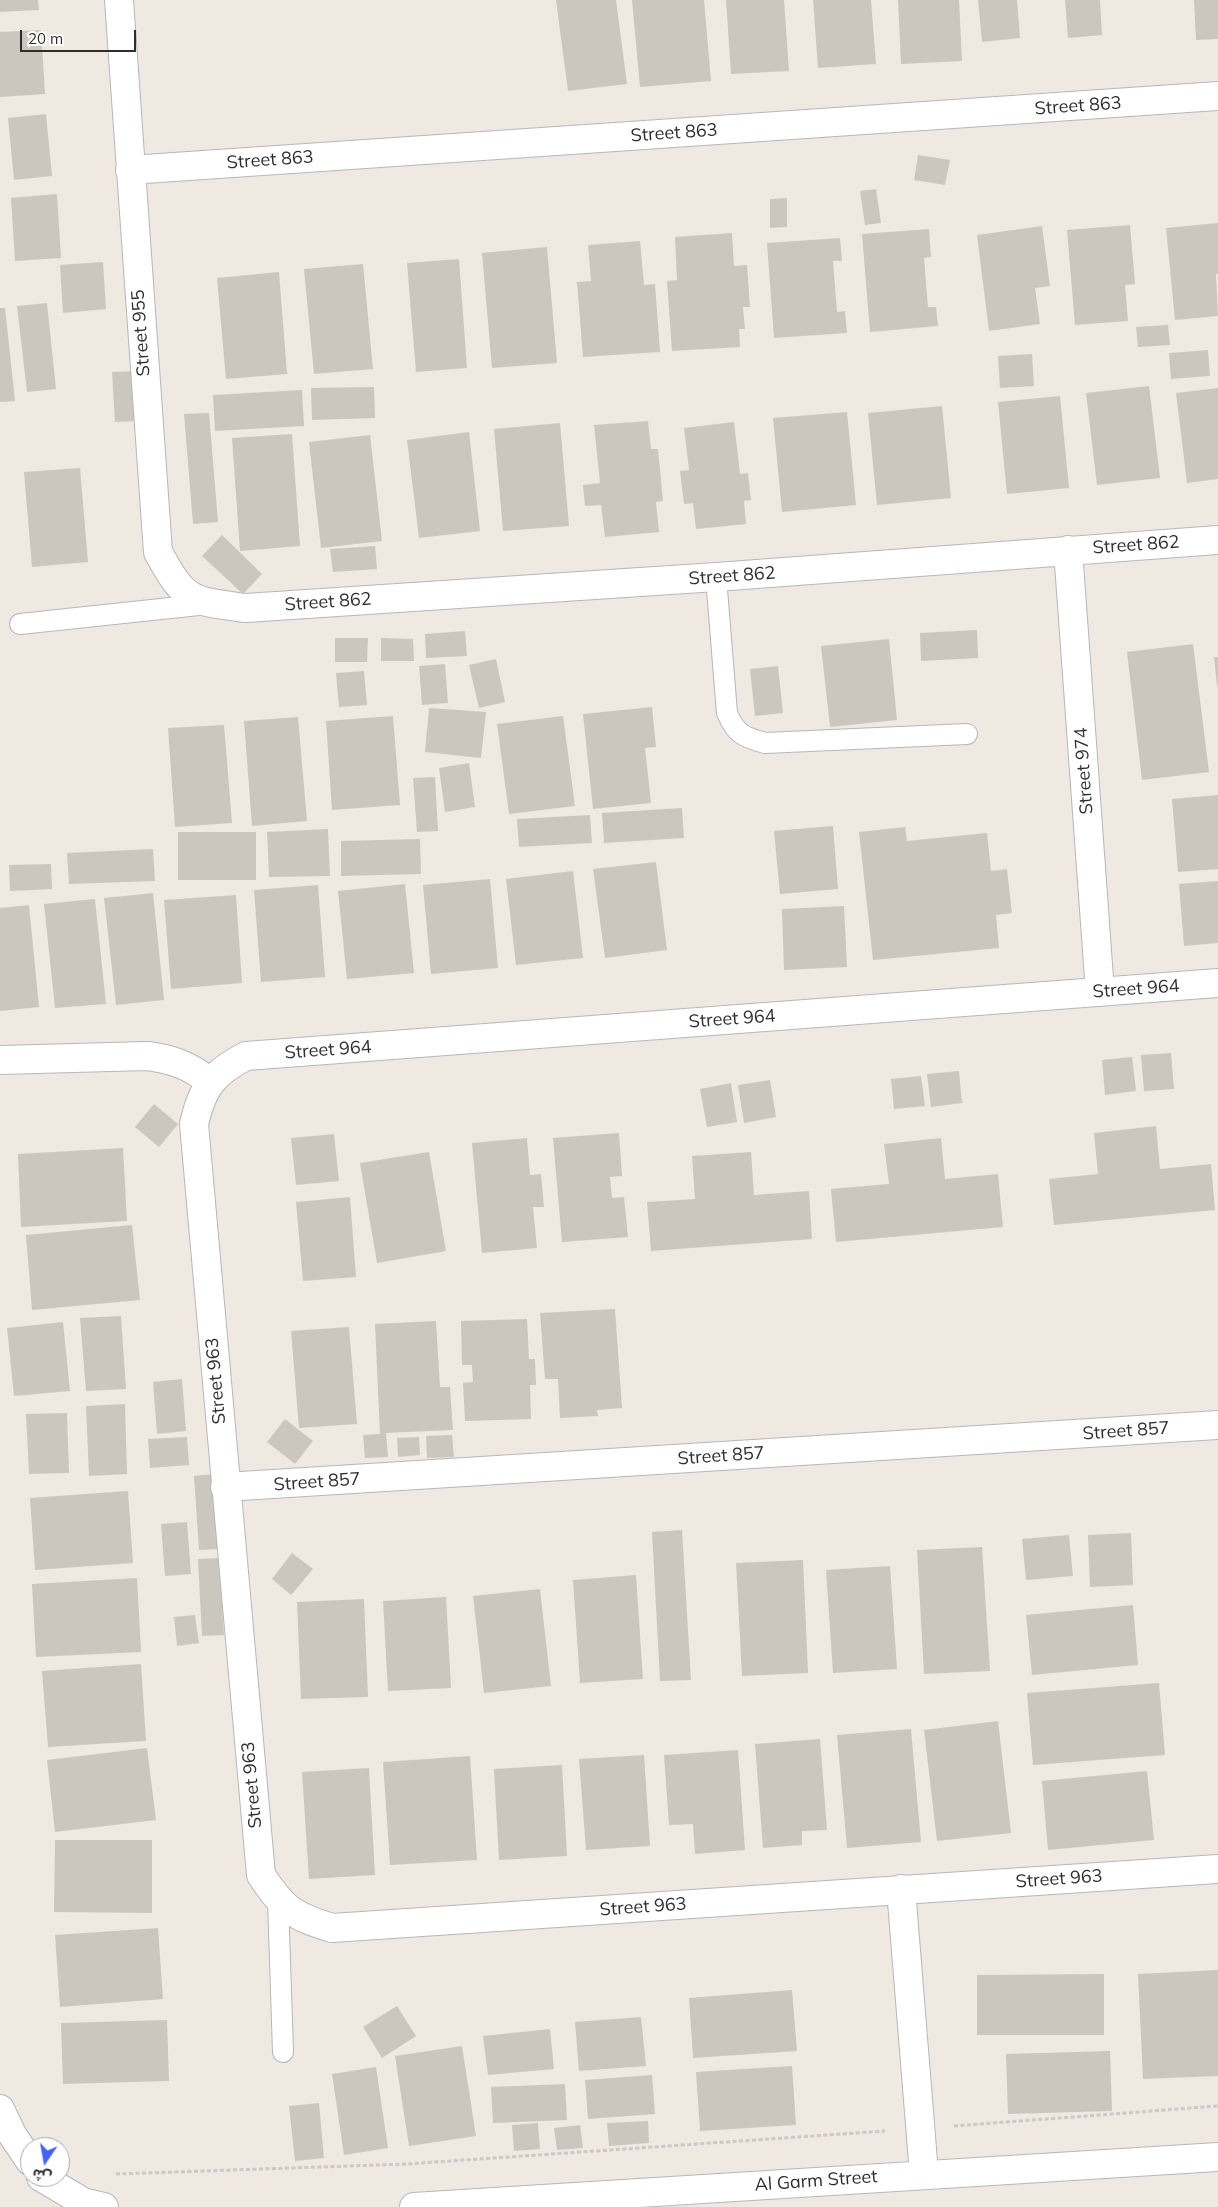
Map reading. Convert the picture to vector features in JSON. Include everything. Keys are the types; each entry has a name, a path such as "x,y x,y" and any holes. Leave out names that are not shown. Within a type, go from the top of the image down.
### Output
{"street":[{"name":"Street 955","path":"119,0 158,552 174,581 188,595 210,603 246,608"},
{"name":"Street 863","path":"130,170 1218,96"},
{"name":"Street 862","path":"246,608 716,577 1218,540"},
{"name":"Street 974","path":"1068,550 1100,992"},
{"name":"Street 964","path":"246,1056 1218,983"},
{"path":"0,1060 147,1056 169,1059 195,1070 210,1082"},
{"name":"Street 963","path":"246,1056 226,1066 210,1082 199,1102 194,1124 260,1875 278,1901 303,1919 332,1928 1218,1869"},
{"name":"Street 857","path":"225,1487 1218,1425"},
{"path":"901,1889 924,2174"},
{"path":"0,2110 20,2146"},
{"name":"Al Garm Street","path":"414,2207 1218,2157"},
{"path":"58,2187 83,2202 104,2207"}],"lane":[{"path":"716,577 727,713 733,728 746,738 765,743 967,734"},
{"path":"20,624 210,603"},
{"path":"278,1901 283,2052"}],"path":[{"path":"110,2174 407,2164 1218,2106"}],"building":[{"path":"0,0 38,0 39,10 0,12"},
{"path":"556,0 616,0 627,84 568,91"},
{"path":"632,0 704,0 711,81 640,87"},
{"path":"726,0 784,0 789,71 731,74"},
{"path":"813,0 871,0 876,64 818,68"},
{"path":"898,0 959,0 962,61 901,64"},
{"path":"978,0 1017,0 1020,38 982,42"},
{"path":"1065,0 1100,0 1102,35 1068,38"},
{"path":"1194,0 1218,0 1218,39 1196,40"},
{"path":"41,30 45,94 0,97 0,32"},
{"path":"46,114 52,176 14,180 8,118"},
{"path":"918,155 950,160 945,185 914,180"},
{"path":"876,189 881,223 865,225 860,191"},
{"path":"57,194 61,258 15,261 11,198"},
{"path":"787,198 787,227 770,228 770,199"},
{"path":"1218,223 1218,274 1216,274 1218,316 1175,320 1166,228"},
{"path":"1130,225 1135,284 1125,285 1128,321 1075,325 1067,230"},
{"path":"1042,226 1050,286 1035,288 1040,324 989,331 977,235"},
{"path":"929,229 931,257 924,258 928,307 936,307 938,326 870,332 862,234"},
{"path":"732,233 734,266 747,265 750,307 743,307 745,329 739,329 740,347 672,351 667,281 677,280 675,237"},
{"path":"840,238 842,261 833,261 837,312 845,311 847,333 774,338 767,243"},
{"path":"640,241 644,285 655,284 660,352 583,357 577,282 591,281 588,245"},
{"path":"547,247 557,363 492,368 482,253"},
{"path":"459,259 467,368 416,372 407,263"},
{"path":"103,262 106,309 63,313 60,265"},
{"path":"363,264 373,369 314,374 304,269"},
{"path":"279,272 287,374 226,379 217,278"},
{"path":"47,303 56,389 27,392 17,306"},
{"path":"0,308 5,308 15,401 0,402"},
{"path":"1168,325 1170,345 1138,347 1136,327"},
{"path":"1208,350 1210,376 1171,379 1169,353"},
{"path":"1032,354 1034,386 1000,388 998,356"},
{"path":"136,371 139,421 115,422 112,372"},
{"path":"1149,386 1160,478 1097,485 1086,393"},
{"path":"374,387 375,418 312,420 311,388"},
{"path":"1218,388 1218,479 1187,483 1176,393"},
{"path":"302,390 304,426 215,431 213,395"},
{"path":"1060,396 1069,488 1007,494 998,402"},
{"path":"942,406 951,498 877,505 868,413"},
{"path":"847,412 856,505 782,512 773,418"},
{"path":"209,413 218,522 193,524 184,414"},
{"path":"648,421 651,449 658,449 663,501 656,502 659,532 605,537 601,505 585,506 583,485 600,483 594,425"},
{"path":"734,422 740,474 748,473 751,500 744,501 746,524 696,529 693,503 684,504 680,471 689,470 684,428"},
{"path":"560,423 569,526 503,531 494,429"},
{"path":"469,432 480,531 419,538 407,440"},
{"path":"292,434 300,546 240,551 232,438"},
{"path":"370,435 382,541 321,548 309,442"},
{"path":"80,468 88,562 32,567 24,472"},
{"path":"222,535 262,574 243,594 202,556"},
{"path":"375,546 377,569 333,572 330,549"},
{"path":"977,630 978,658 921,661 920,633"},
{"path":"465,631 467,656 426,658 425,634"},
{"path":"335,638 368,638 367,662 335,662"},
{"path":"381,638 413,639 414,661 381,661"},
{"path":"889,639 897,720 830,727 821,646"},
{"path":"1193,644 1209,772 1142,780 1127,652"},
{"path":"1214,657 1218,657 1218,686 1217,686"},
{"path":"496,659 505,702 479,708 469,665"},
{"path":"445,664 448,703 422,705 419,666"},
{"path":"778,666 783,713 755,716 750,669"},
{"path":"364,671 367,705 339,707 336,673"},
{"path":"652,707 656,747 645,748 651,803 593,809 583,714"},
{"path":"429,708 486,712 481,758 425,752"},
{"path":"393,716 400,805 332,810 326,721"},
{"path":"563,716 575,806 509,814 497,724"},
{"path":"298,717 307,821 252,826 244,721"},
{"path":"224,725 232,823 175,827 168,728"},
{"path":"469,763 475,807 445,812 439,768"},
{"path":"435,777 438,831 417,832 413,778"},
{"path":"1218,795 1218,869 1178,872 1172,799"},
{"path":"682,808 684,838 604,843 602,813"},
{"path":"590,815 592,843 519,847 517,819"},
{"path":"833,826 838,889 780,894 774,831"},
{"path":"905,827 907,841 987,833 991,871 1007,869 1012,913 996,915 999,948 873,960 859,832"},
{"path":"328,829 330,876 269,877 267,832"},
{"path":"178,832 256,832 256,880 178,880"},
{"path":"420,839 421,874 341,876 341,841"},
{"path":"153,849 155,881 69,884 67,853"},
{"path":"656,862 667,950 605,958 593,869"},
{"path":"51,864 52,889 10,891 9,865"},
{"path":"573,871 583,958 516,965 506,879"},
{"path":"490,879 498,968 431,974 423,885"},
{"path":"1218,881 1218,943 1184,946 1179,884"},
{"path":"405,884 414,973 347,979 338,891"},
{"path":"318,885 325,977 261,982 254,890"},
{"path":"153,893 164,1000 116,1005 104,898"},
{"path":"236,895 242,983 171,989 164,900"},
{"path":"95,899 106,1004 55,1008 44,904"},
{"path":"29,905 39,1007 0,1011 0,908"},
{"path":"844,906 847,967 784,970 782,909"},
{"path":"1171,1053 1174,1089 1144,1091 1141,1055"},
{"path":"1132,1057 1136,1091 1105,1095 1102,1060"},
{"path":"959,1071 962,1103 931,1107 927,1074"},
{"path":"921,1076 925,1106 894,1109 891,1079"},
{"path":"770,1080 776,1117 744,1123 738,1085"},
{"path":"731,1083 737,1122 707,1127 700,1089"},
{"path":"154,1104 178,1124 159,1147 135,1127"},
{"path":"1156,1126 1160,1169 1211,1164 1215,1210 1054,1225 1049,1179 1098,1174 1094,1133"},
{"path":"619,1133 622,1176 610,1177 612,1198 624,1197 628,1237 562,1242 553,1138"},
{"path":"334,1134 339,1181 296,1185 291,1138"},
{"path":"527,1138 530,1175 541,1174 544,1207 533,1207 537,1248 482,1253 472,1143"},
{"path":"941,1138 945,1179 998,1174 1003,1227 836,1242 831,1189 889,1184 884,1144"},
{"path":"123,1148 127,1221 21,1227 18,1154"},
{"path":"429,1152 446,1251 377,1263 360,1163"},
{"path":"751,1152 754,1195 809,1191 812,1239 651,1251 647,1202 695,1199 692,1156"},
{"path":"350,1197 356,1277 303,1281 296,1202"},
{"path":"132,1225 140,1300 32,1310 26,1235"},
{"path":"615,1309 622,1408 597,1410 598,1416 560,1418 558,1379 545,1379 540,1313"},
{"path":"121,1316 126,1389 86,1391 80,1318"},
{"path":"527,1319 529,1359 535,1359 536,1385 530,1385 531,1419 465,1421 463,1383 473,1382 472,1365 462,1365 461,1321"},
{"path":"436,1321 440,1387 450,1387 453,1430 386,1433 388,1457 365,1458 363,1435 380,1434 375,1324"},
{"path":"63,1322 70,1391 14,1396 7,1328"},
{"path":"349,1327 357,1424 299,1428 291,1331"},
{"path":"182,1379 186,1431 157,1434 153,1382"},
{"path":"125,1404 127,1474 89,1476 86,1406"},
{"path":"67,1413 69,1473 29,1474 26,1414"},
{"path":"285,1419 313,1441 295,1464 267,1442"},
{"path":"452,1435 454,1457 427,1458 426,1436"},
{"path":"187,1437 189,1465 150,1468 148,1439"},
{"path":"419,1437 420,1455 398,1457 397,1438"},
{"path":"214,1474 219,1549 199,1550 194,1476"},
{"path":"128,1491 133,1563 35,1570 30,1498"},
{"path":"187,1522 191,1574 165,1576 161,1524"},
{"path":"682,1530 691,1680 660,1681 652,1532"},
{"path":"1131,1533 1133,1585 1090,1587 1088,1535"},
{"path":"1069,1535 1073,1576 1026,1580 1022,1539"},
{"path":"982,1547 990,1671 924,1674 917,1550"},
{"path":"292,1553 313,1569 291,1595 272,1579"},
{"path":"219,1558 224,1635 202,1636 198,1559"},
{"path":"803,1560 808,1673 742,1676 736,1563"},
{"path":"890,1566 897,1669 833,1673 826,1570"},
{"path":"636,1575 643,1679 580,1683 573,1580"},
{"path":"137,1578 141,1652 36,1657 32,1584"},
{"path":"540,1589 551,1686 484,1693 473,1596"},
{"path":"446,1597 451,1688 388,1691 383,1601"},
{"path":"364,1599 368,1697 301,1699 297,1602"},
{"path":"1133,1605 1138,1665 1032,1675 1026,1615"},
{"path":"195,1615 199,1643 177,1646 174,1617"},
{"path":"141,1664 146,1741 48,1747 42,1671"},
{"path":"1159,1683 1165,1755 1033,1765 1027,1693"},
{"path":"998,1721 1011,1833 937,1841 924,1730"},
{"path":"911,1729 921,1842 847,1848 837,1735"},
{"path":"820,1739 827,1830 802,1831 802,1845 763,1848 755,1744"},
{"path":"147,1748 156,1820 55,1832 47,1760"},
{"path":"738,1750 745,1850 695,1854 693,1824 669,1825 664,1755"},
{"path":"644,1755 650,1846 586,1850 579,1759"},
{"path":"470,1756 477,1860 390,1865 383,1762"},
{"path":"562,1765 567,1856 499,1860 494,1769"},
{"path":"369,1768 375,1875 309,1879 302,1772"},
{"path":"1147,1771 1154,1840 1048,1850 1042,1781"},
{"path":"55,1840 152,1840 152,1913 54,1912"},
{"path":"158,1928 163,1999 60,2007 55,1935"},
{"path":"1218,1970 1218,2076 1143,2079 1138,1974"},
{"path":"1104,1974 1104,2035 977,2035 977,1975"},
{"path":"792,1990 797,2051 693,2058 689,1998"},
{"path":"397,2006 416,2036 382,2058 363,2027"},
{"path":"641,2017 646,2066 579,2071 575,2022"},
{"path":"167,2020 169,2081 63,2084 61,2023"},
{"path":"550,2029 554,2069 488,2075 483,2036"},
{"path":"462,2046 476,2136 409,2146 395,2056"},
{"path":"1110,2051 1112,2111 1008,2114 1006,2054"},
{"path":"792,2066 796,2125 700,2131 696,2072"},
{"path":"376,2067 388,2148 344,2155 332,2074"},
{"path":"652,2075 655,2114 588,2119 585,2080"},
{"path":"565,2084 567,2120 493,2123 491,2087"},
{"path":"319,2103 324,2158 295,2161 289,2106"},
{"path":"648,2121 649,2143 609,2146 607,2123"},
{"path":"538,2123 540,2149 514,2151 512,2125"},
{"path":"580,2125 583,2148 557,2150 554,2128"}]}
